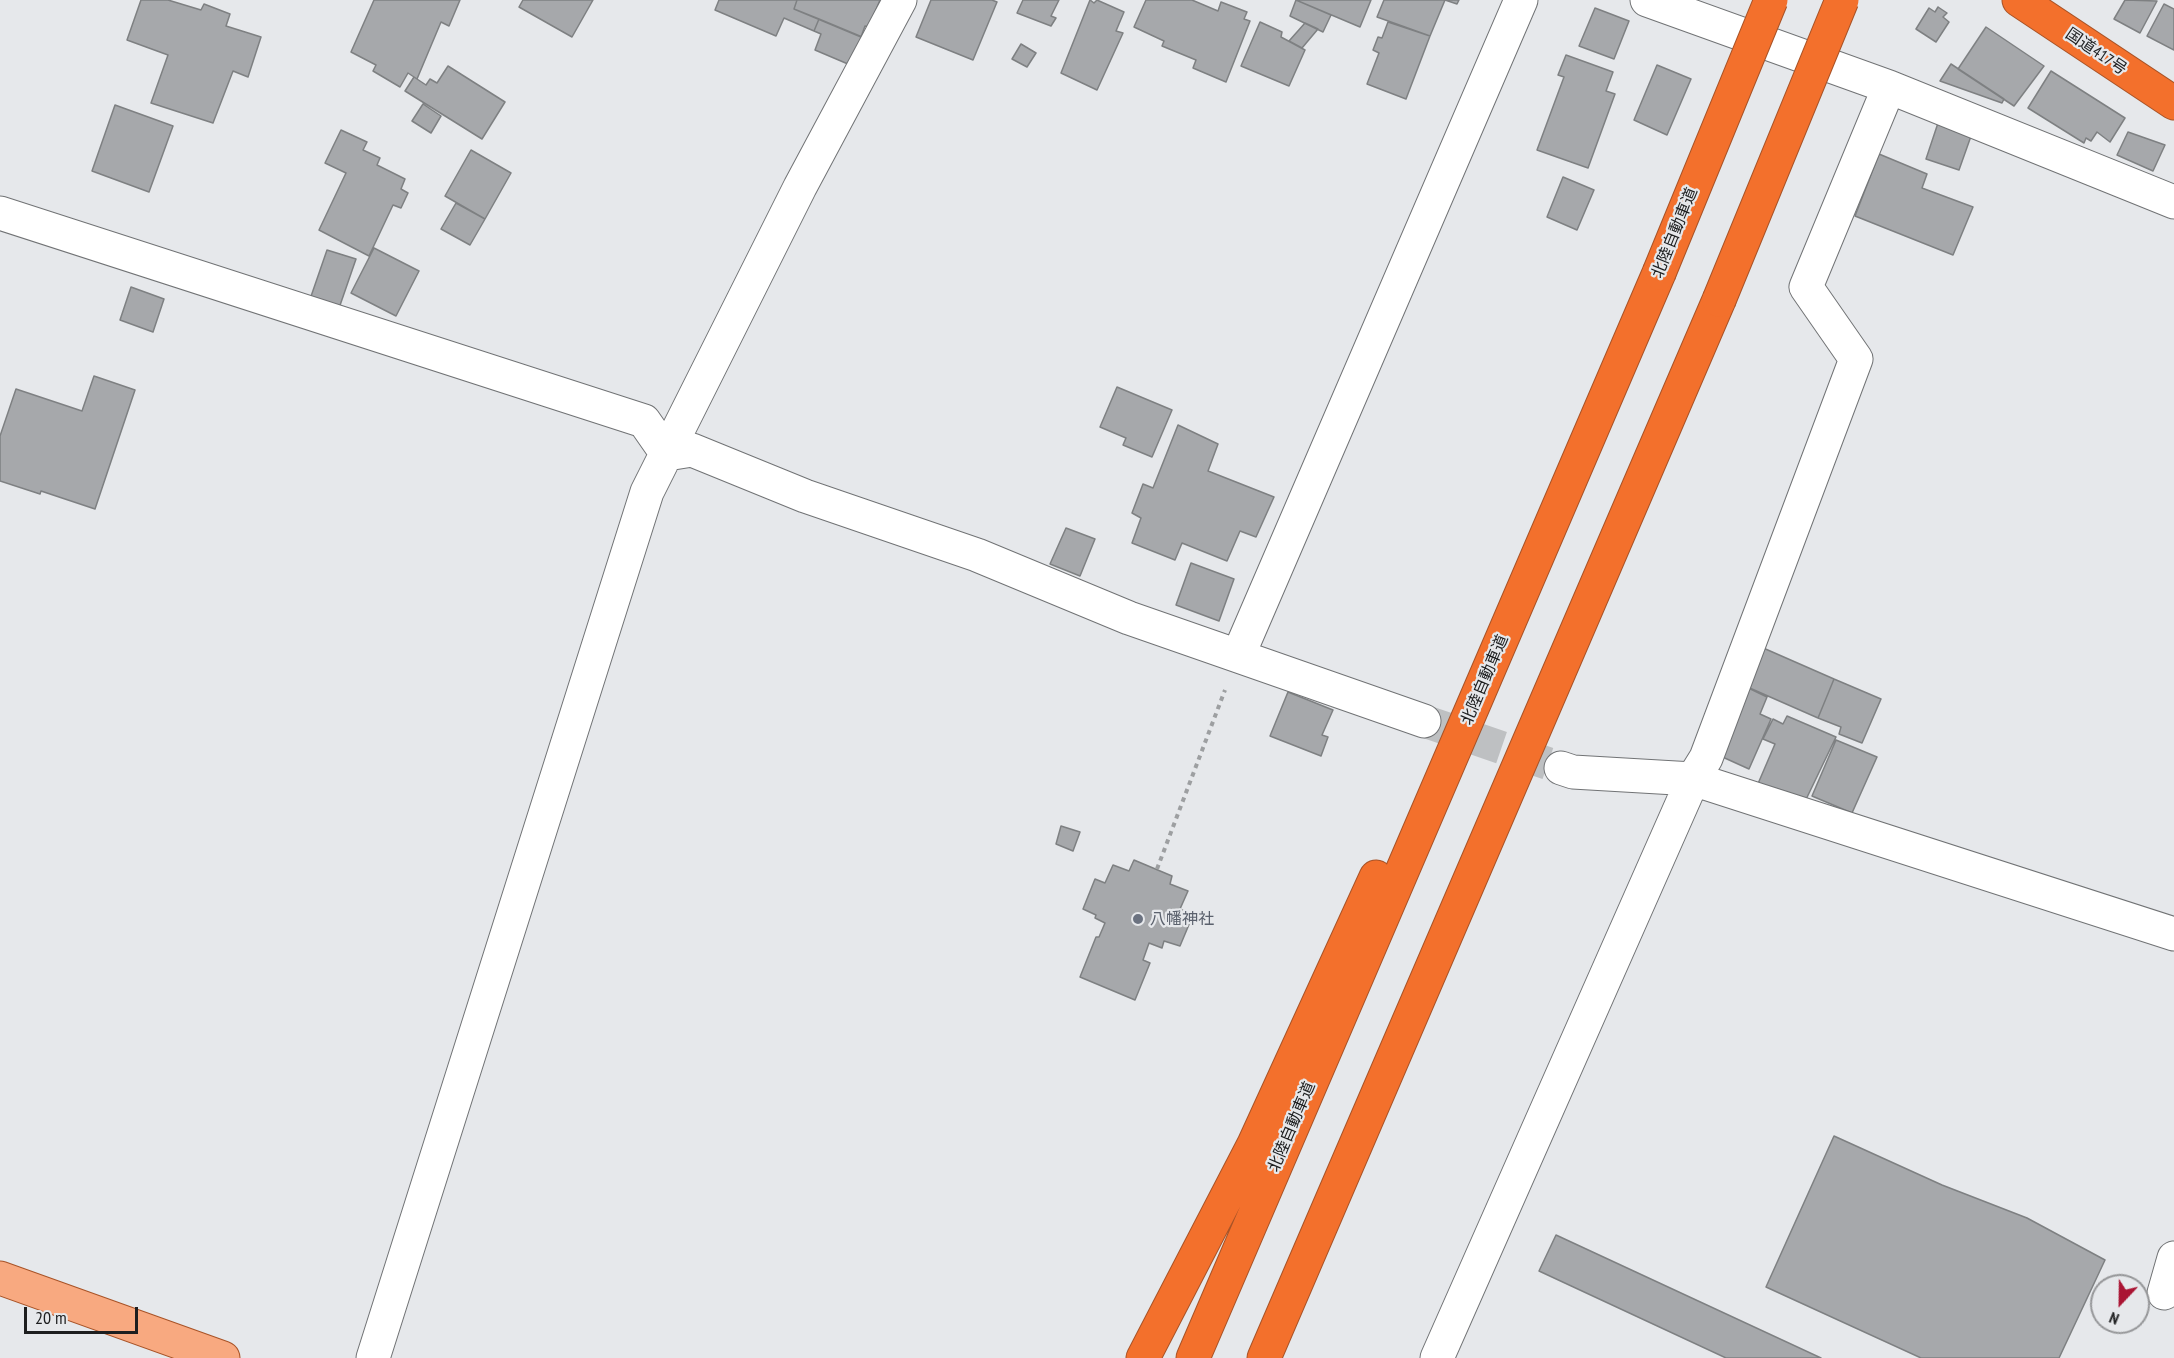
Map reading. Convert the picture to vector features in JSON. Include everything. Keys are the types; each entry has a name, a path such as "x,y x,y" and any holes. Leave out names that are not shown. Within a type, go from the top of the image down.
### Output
{"highway":[{"name":"北陸自動車道","path":"1193,1358 1624,357 1771,0"},
{"path":"1264,1358 1719,300 1842,0"},
{"name":"国道417号","path":"2019,0 2174,103"},
{"path":"1143,1358 1254,1144 1502,600 1624,357"}],"main road":[{"path":"0,1278 223,1358"}],"street":[{"path":"373,1358 647,492 800,187 900,0"},
{"path":"1238,656 1521,0"},
{"path":"1647,0 1889,87 2174,202"},
{"path":"1437,1358 1693,779 1706,758 1856,359 1806,287 1889,87"},
{"path":"0,213 644,421 667,454"},
{"path":"667,454 692,450 805,496 977,555 1129,618 1424,721"},
{"path":"1561,768 1573,772 1693,779 2174,934"},
{"path":"2164,1293 2174,1258"}],"path":[{"path":"1157,870 1238,656"}],"building":[{"path":"141,0 168,0 201,10 204,4 230,14 226,26 261,37 248,77 233,71 213,123 151,103 168,55 127,40"},
{"path":"374,0 460,0 449,26 441,22 417,79 408,73 400,87 373,71 376,65 351,52"},
{"path":"523,0 593,0 572,37 519,7"},
{"path":"719,0 797,0 794,9 819,19 814,31 784,18 776,36 715,10"},
{"path":"797,0 880,0 869,27 865,26 861,37 794,9"},
{"path":"931,0 992,0 997,2 973,60 916,37"},
{"path":"1023,0 1059,0 1051,16 1056,18 1051,26 1017,13"},
{"path":"1090,0 1094,3 1097,0 1124,12 1116,31 1123,33 1097,90 1061,73"},
{"path":"1146,0 1192,0 1218,11 1221,2 1247,12 1244,19 1250,21 1226,82 1193,68 1196,60 1162,46 1164,41 1134,27"},
{"path":"1296,0 1371,0 1360,27"},
{"path":"1296,0 1331,15 1323,32 1290,16"},
{"path":"1384,0 1445,0 1430,36 1377,17"},
{"path":"1445,0 1459,0 1457,4"},
{"path":"2125,0 2157,1 2140,33 2114,19"},
{"path":"2164,4 2174,9 2174,50 2147,36"},
{"path":"1938,7 1947,13 1943,17 1949,22 1936,42 1916,29 1929,8 1935,12"},
{"path":"1595,8 1629,21 1614,59 1579,46"},
{"path":"819,19 867,39 855,67 815,50 821,34 814,31"},
{"path":"1260,22 1282,32 1281,37 1305,50 1289,86 1241,66"},
{"path":"1388,22 1430,36 1406,99 1367,84 1379,53 1373,50 1378,37 1382,38"},
{"path":"1305,23 1318,29 1302,48 1289,41"},
{"path":"1986,27 2044,66 2014,106 1958,69"},
{"path":"1021,44 1036,53 1027,67 1012,59"},
{"path":"1566,55 1613,72 1606,91 1615,94 1588,168 1537,150 1564,77 1558,75"},
{"path":"1951,64 2004,99 2002,103 1940,81"},
{"path":"1657,65 1691,79 1667,135 1634,120"},
{"path":"448,66 505,102 482,139 405,91 414,77 426,85 430,79 437,83"},
{"path":"2051,71 2125,118 2110,142 2097,132 2091,141 2086,138 2084,143 2028,108"},
{"path":"423,104 441,116 431,133 412,121"},
{"path":"115,105 173,126 149,192 92,171"},
{"path":"1942,111 1976,122 1959,170 1926,159"},
{"path":"341,130 367,142 363,150 380,158 377,165 405,179 401,189 408,193 401,208 393,205 369,256 319,230 346,173 325,163"},
{"path":"2128,132 2165,145 2153,171 2117,155"},
{"path":"471,150 511,173 485,219 445,196"},
{"path":"1879,154 1927,174 1922,188 1973,207 1953,255 1855,216"},
{"path":"1563,177 1594,190 1577,230 1547,217"},
{"path":"456,203 485,219 470,245 441,229"},
{"path":"374,248 419,271 396,316 351,293"},
{"path":"327,250 356,259 337,314 308,305"},
{"path":"131,287 164,299 153,332 120,320"},
{"path":"94,376 135,390 95,509 41,491 40,494 0,481 0,436 16,389 82,411"},
{"path":"1117,387 1172,410 1152,457 1123,445 1126,438 1100,427"},
{"path":"1178,425 1218,444 1208,471 1274,497 1256,537 1240,531 1227,561 1182,543 1175,560 1132,543 1141,518 1132,513 1143,484 1153,488"},
{"path":"1066,528 1095,539 1080,576 1050,564"},
{"path":"1191,563 1234,579 1219,621 1176,605"},
{"path":"1745,640 1834,679 1818,718 1736,682"},
{"path":"1834,679 1881,699 1862,743 1839,734 1841,727 1818,718"},
{"path":"1736,682 1767,697 1760,714 1771,719 1749,769 1707,750"},
{"path":"1288,692 1333,710 1322,735 1328,737 1321,756 1270,736"},
{"path":"1787,716 1836,737 1799,814 1754,793 1775,744 1763,739 1773,719 1783,724"},
{"path":"1836,740 1877,757 1852,813 1812,796"},
{"path":"1061,826 1080,832 1073,851 1056,844"},
{"path":"1134,860 1172,876 1170,884 1188,891 1180,909 1193,915 1180,946 1164,941 1162,948 1149,943 1143,960 1150,963 1135,1000 1080,977 1096,937 1099,937 1105,923 1095,918 1096,915 1083,909 1095,879 1105,883 1113,865 1129,871"},
{"path":"1834,1136 1942,1185 2027,1218 2105,1260 2098,1274 2090,1274 2090,1292 2059,1358 1921,1358 1766,1287"},
{"path":"1556,1235 1821,1358 1726,1358 1539,1271"}],"tunnel":[{"path":"1424,721 1561,768"}],"place":[{"name":"八幡神社","path":"1138,919"}]}
